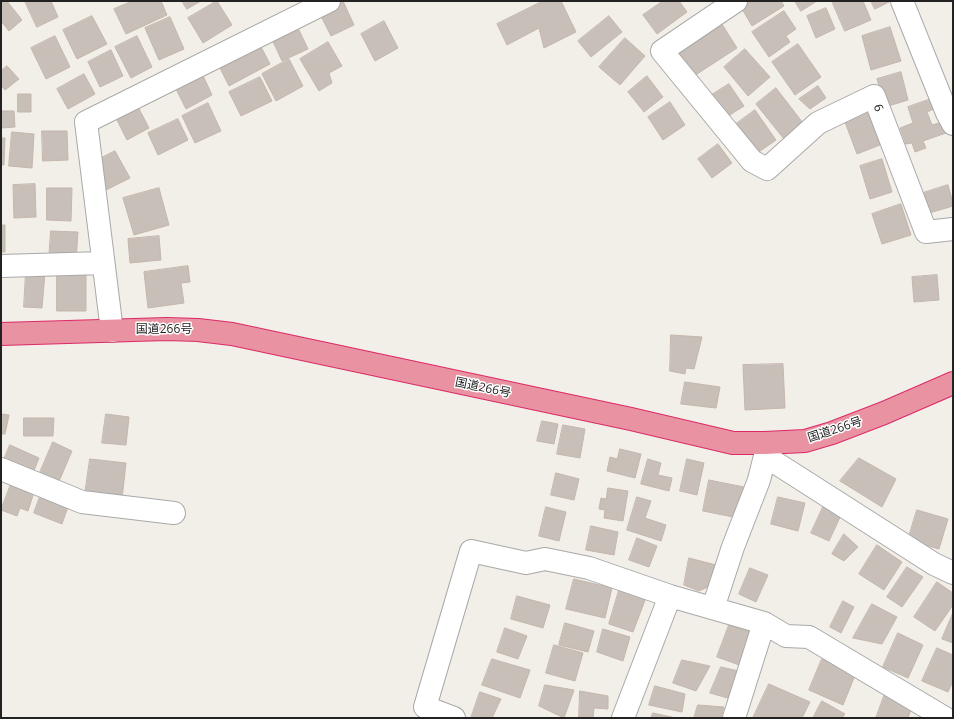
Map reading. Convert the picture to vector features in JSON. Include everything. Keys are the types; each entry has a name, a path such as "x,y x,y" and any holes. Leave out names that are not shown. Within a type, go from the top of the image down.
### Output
{"highway":[{"name":"国道266号","path":"1,334 175,329 232,334 631,419 765,450 832,433 884,413 953,383"}],"street":[{"path":"112,331 86,122 329,1"},
{"name":"6","path":"736,1 662,51 752,161 767,169 818,123 874,96 926,232 953,229"},
{"path":"902,1 947,113 953,124"},
{"path":"1,266 104,263"},
{"path":"713,608 732,547 759,480 765,450 934,564 953,572"},
{"path":"1,469 82,502 174,513"},
{"path":"454,718 425,707 471,551 526,563 545,559 589,568 670,596 764,623 786,636 809,637 945,718"},
{"path":"623,718 670,596"},
{"path":"734,718 764,623"}],"building":[{"path":"1,1 7,1 22,20 9,31 1,21"},
{"path":"25,1 51,1 58,17 37,27"},
{"path":"133,1 161,1 167,15 126,34 114,9"},
{"path":"182,1 201,1 187,9"},
{"path":"217,1 232,25 203,43 188,18"},
{"path":"340,1 343,1 354,25 331,36 319,12"},
{"path":"543,1 561,1 576,32 544,48 539,28 507,45 497,24"},
{"path":"663,1 679,1 687,12 657,34 643,15"},
{"path":"750,1 781,1 784,6 752,26 741,7"},
{"path":"795,1 817,1 801,11"},
{"path":"832,1 863,1 871,20 845,31"},
{"path":"871,1 891,1 875,9"},
{"path":"826,8 835,29 816,38 807,16"},
{"path":"784,11 796,29 786,36 790,42 769,57 752,32"},
{"path":"92,16 107,44 77,59 63,30"},
{"path":"609,16 622,32 591,57 578,41"},
{"path":"170,17 184,49 159,60 145,28"},
{"path":"384,21 398,48 375,61 361,34"},
{"path":"720,21 737,48 694,76 677,49"},
{"path":"890,27 901,61 871,70 862,36"},
{"path":"280,30 283,37 299,30 308,49 282,61 270,35"},
{"path":"55,36 70,67 46,79 31,48"},
{"path":"137,36 152,67 131,78 115,47"},
{"path":"625,38 645,56 620,85 599,67"},
{"path":"258,41 270,64 229,86 217,62"},
{"path":"328,42 342,66 329,73 332,83 319,91 300,59"},
{"path":"798,44 821,77 795,95 772,62"},
{"path":"745,49 770,77 748,96 724,67"},
{"path":"111,50 123,76 100,87 88,62"},
{"path":"289,59 303,86 276,101 262,74"},
{"path":"7,66 19,79 5,90 1,85 1,71"},
{"path":"200,69 212,95 186,109 173,83"},
{"path":"901,72 908,100 885,107 877,79"},
{"path":"84,74 95,94 68,109 57,89"},
{"path":"647,76 663,97 644,112 628,92"},
{"path":"260,77 272,101 241,116 229,92"},
{"path":"729,84 744,106 725,118 710,96"},
{"path":"818,86 826,98 810,109 799,99"},
{"path":"776,88 803,123 784,139 756,104"},
{"path":"18,94 31,94 31,112 18,112"},
{"path":"931,99 934,109 927,112 932,125 942,122 946,133 923,141 926,148 915,152 912,143 906,144 900,128 913,123 908,107"},
{"path":"670,102 685,125 663,140 648,117"},
{"path":"136,103 149,128 127,140 114,114"},
{"path":"208,103 221,131 195,143 182,116"},
{"path":"755,110 776,140 756,154 736,124"},
{"path":"1,111 14,111 15,127 1,128"},
{"path":"868,113 880,145 857,154 845,122"},
{"path":"178,119 188,140 158,155 148,133"},
{"path":"42,131 67,131 68,160 43,161"},
{"path":"12,132 34,134 32,168 9,166"},
{"path":"1,138 5,138 4,165 1,165"},
{"path":"718,144 732,163 712,178 698,159"},
{"path":"115,151 130,178 106,190 92,163"},
{"path":"882,159 892,192 870,199 860,166"},
{"path":"35,184 36,217 14,218 13,185"},
{"path":"948,185 953,206 926,214 920,194"},
{"path":"47,188 72,188 71,221 47,220"},
{"path":"159,188 169,225 134,235 123,198"},
{"path":"901,204 911,235 882,244 872,214"},
{"path":"1,225 5,225 5,252 1,252"},
{"path":"51,231 78,232 76,261 49,260"},
{"path":"159,236 161,260 130,263 128,239"},
{"path":"188,266 190,282 181,283 184,303 148,308 144,272"},
{"path":"26,272 45,273 42,308 24,307"},
{"path":"57,274 86,274 86,311 57,311"},
{"path":"937,275 939,300 914,302 912,277"},
{"path":"671,335 702,337 694,369 686,368 685,374 670,371"},
{"path":"783,364 785,408 745,410 743,365"},
{"path":"685,382 720,387 716,408 681,404"},
{"path":"1,414 9,415 5,434 1,434"},
{"path":"106,414 129,417 126,445 102,443"},
{"path":"24,418 54,418 53,436 24,436"},
{"path":"542,421 558,424 554,444 537,441"},
{"path":"563,425 585,429 580,458 557,454"},
{"path":"53,442 72,451 57,486 38,477"},
{"path":"10,445 39,458 33,473 3,462"},
{"path":"620,449 641,454 635,478 607,471 610,457 617,459"},
{"path":"859,458 896,479 882,507 840,481"},
{"path":"90,459 126,463 122,499 85,494"},
{"path":"648,459 661,463 658,475 672,478 669,491 641,484"},
{"path":"687,459 704,463 697,495 680,491"},
{"path":"556,473 579,479 574,500 551,495"},
{"path":"709,480 744,487 738,518 703,511"},
{"path":"11,484 34,492 28,511 20,508 17,516 1,510"},
{"path":"608,488 628,491 623,521 604,518 605,510 599,509 601,498 606,499"},
{"path":"41,494 69,504 62,524 34,513"},
{"path":"637,497 651,501 645,518 666,525 661,541 627,530"},
{"path":"778,497 805,503 798,531 771,524"},
{"path":"824,505 842,513 829,541 811,533"},
{"path":"546,507 566,512 559,541 539,536"},
{"path":"917,510 948,519 939,549 908,540"},
{"path":"591,526 618,532 614,555 586,550"},
{"path":"844,534 858,547 844,561 832,554"},
{"path":"637,538 657,546 649,567 629,560"},
{"path":"877,545 902,562 884,590 859,574"},
{"path":"689,558 716,565 710,586 699,591 684,585"},
{"path":"907,567 923,577 902,607 887,597"},
{"path":"750,568 768,575 756,602 739,594"},
{"path":"574,579 612,588 605,618 566,609"},
{"path":"937,582 953,593 953,605 935,631 914,617"},
{"path":"620,587 647,595 633,632 609,624"},
{"path":"517,596 550,605 543,628 511,619"},
{"path":"843,601 854,607 841,633 830,627"},
{"path":"872,604 897,617 882,644 853,638"},
{"path":"953,613 953,643 942,639"},
{"path":"565,623 594,631 588,652 559,645"},
{"path":"729,625 753,633 742,666 717,657"},
{"path":"505,628 527,636 518,659 497,652"},
{"path":"603,629 630,637 623,661 597,652"},
{"path":"898,633 923,645 908,678 883,667"},
{"path":"554,645 583,653 575,681 546,673"},
{"path":"937,648 953,655 953,681 948,692 922,681"},
{"path":"492,659 530,670 520,698 482,685"},
{"path":"822,659 856,673 843,705 809,690"},
{"path":"682,660 710,666 696,691 673,683"},
{"path":"721,667 743,672 731,699 710,693"},
{"path":"769,684 810,702 802,718 753,718"},
{"path":"545,685 574,690 564,718 539,706"},
{"path":"655,686 685,694 682,712 649,705"},
{"path":"580,691 608,696 608,709 594,708 593,718 579,718"},
{"path":"886,691 914,701 908,718 876,718"},
{"path":"480,692 501,699 492,718 471,718"},
{"path":"822,701 845,714 842,718 813,718"},
{"path":"698,705 724,707 721,718 694,718"},
{"path":"653,713 676,718 651,718"}]}
